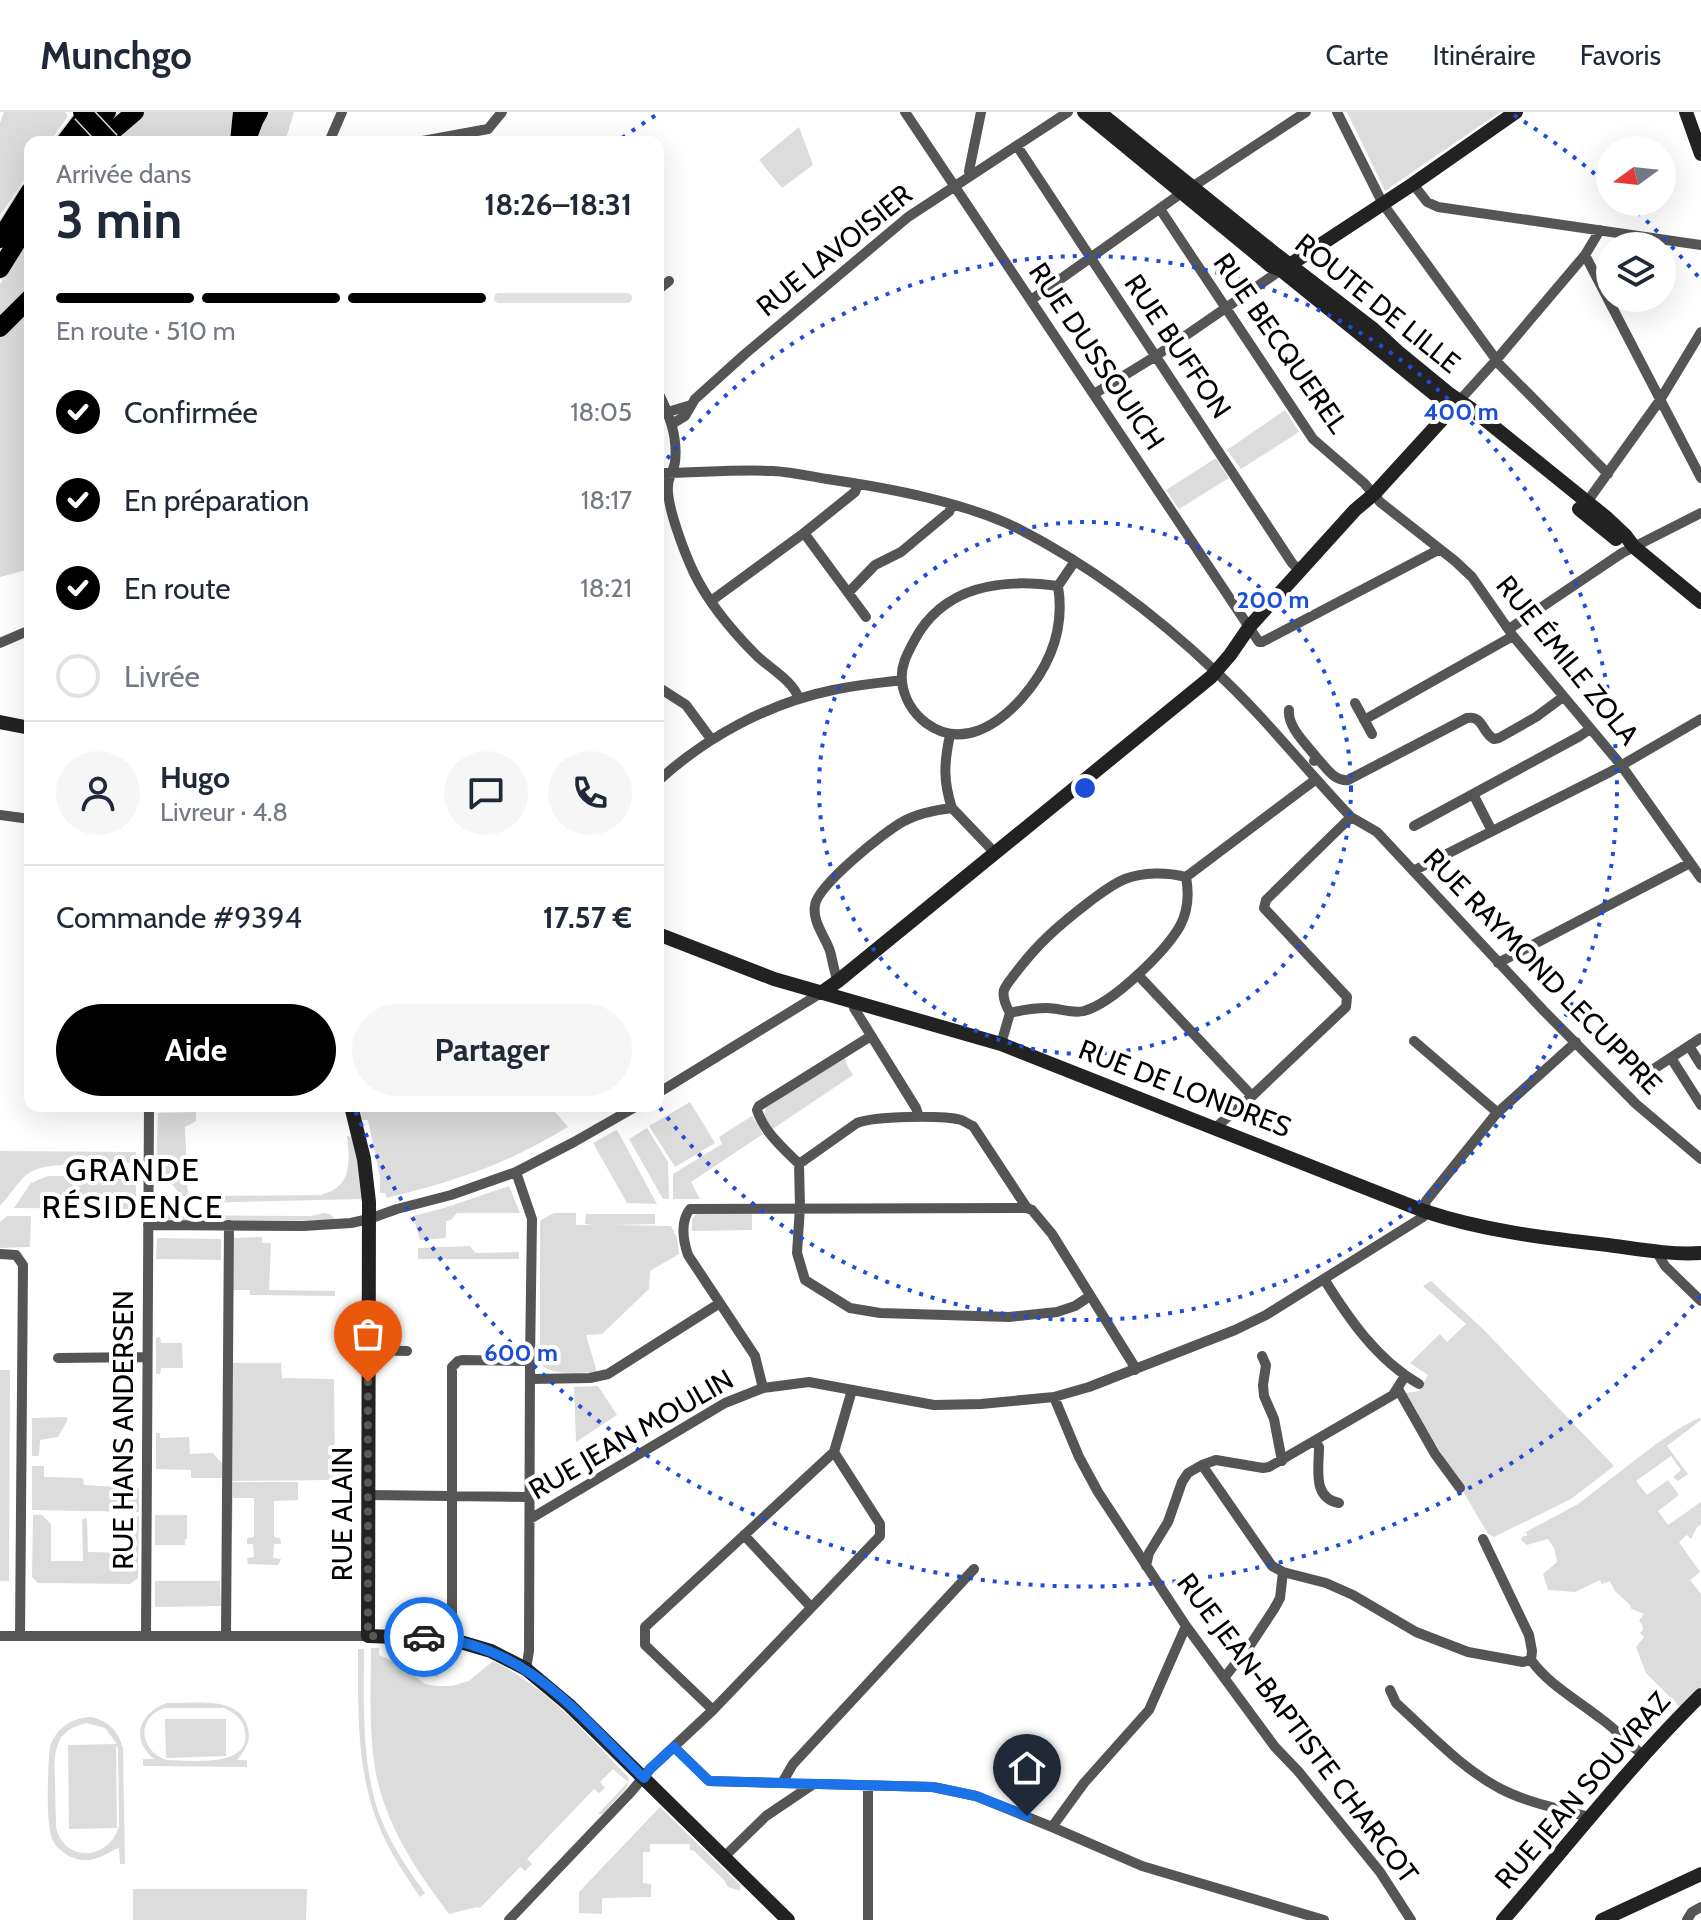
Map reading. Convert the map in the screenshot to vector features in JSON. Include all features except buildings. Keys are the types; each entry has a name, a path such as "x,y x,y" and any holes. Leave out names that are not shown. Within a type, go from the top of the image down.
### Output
{"highway":[{"path":"71,112 93,136"},
{"path":"69,136 85,112 105,136"},
{"path":"89,136 107,112"},
{"path":"106,136 135,112"},
{"path":"240,136 242,112"},
{"path":"248,136 259,112"},
{"path":"0,239 24,201"},
{"path":"0,269 24,231"},
{"path":"0,328 24,304"}],"street":[{"path":"332,136 342,112"},
{"path":"450,136 488,129 502,112"},
{"name":"RUE DUSSOUICH","path":"905,112 1250,626"},
{"path":"970,176 981,112"},
{"name":"RUE LAVOISIER","path":"672,424 685,416 691,405 745,354 896,226 1068,112"},
{"name":"ROUTE DE LILLE","path":"1084,112 1286,268 1372,328 1456,404 1620,542 1634,547"},
{"name":"ROUTE DE LILLE","path":"1099,112 1188,190"},
{"path":"1031,300 1306,112"},
{"path":"1337,112 1383,204 1500,365 1608,474"},
{"path":"1094,394 1156,356 1516,112"},
{"path":"1686,112 1701,154"},
{"path":"488,129 491,136"},
{"name":"RUE BUFFON","path":"1017,146 1300,571"},
{"path":"1413,184 1433,205 1701,245"},
{"name":"RUE BECQUEREL","path":"1160,209 1313,439 1374,494"},
{"path":"664,1089 838,981 1211,677 1250,626 1497,359 1585,255 1600,230"},
{"path":"1585,255 1701,478"},
{"path":"664,285 669,281"},
{"path":"1587,502 1660,400 1701,332"},
{"name":"ROUTE DE LILLE","path":"1456,404 1473,410 1617,527 1634,547"},
{"path":"664,413 691,405"},
{"path":"664,414 672,424 675,463 668,495 694,572 737,635 792,686 799,699"},
{"name":"RUE RAYMOND LECUPPRE","path":"664,473 775,471 858,484 952,505 1018,528 1075,561 1152,614 1216,671 1351,817 1377,832 1498,963 1641,1108 1701,1159"},
{"path":"711,601 804,533 855,492 858,484"},
{"name":"RUE ÉMILE ZOLA","path":"1374,494 1472,577 1511,633 1621,765 1701,878"},
{"path":"664,499 668,495"},
{"path":"848,593 875,565 901,552 949,512 952,505"},
{"path":"1364,720 1511,633 1622,553 1701,513"},
{"path":"804,533 866,617"},
{"path":"1634,547 1701,602"},
{"path":"1250,626 1262,642 1440,549"},
{"path":"1058,586 1002,584 975,590 946,604 931,616 904,661 904,693 915,713 929,725 950,735 961,735 989,726 1012,709 1034,684 1049,658 1061,614 1058,586 1075,561"},
{"path":"0,643 24,633"},
{"path":"664,776 711,739 799,699 832,690 902,680"},
{"path":"664,691 686,705 711,739"},
{"path":"1289,710 1293,727 1317,758 1342,781 1467,718 1478,719 1494,739 1536,717 1563,697"},
{"path":"1355,703 1372,734"},
{"path":"1413,871 1621,765 1701,719"},
{"path":"0,722 24,727"},
{"path":"1414,826 1590,729"},
{"path":"950,735 944,771 952,808 996,854"},
{"path":"1305,768 1317,758"},
{"path":"1001,1044 1010,1013 1005,1004 1005,988 1049,933 1123,879 1163,874 1186,877 1315,780"},
{"path":"1473,794 1492,831"},
{"path":"838,981 827,942 816,919 817,897 845,866 902,822 919,814 952,808"},
{"path":"0,815 24,818"},
{"path":"1215,1128 1346,1007 1347,997 1264,908 1266,900 1351,817"},
{"path":"1498,963 1690,863"},
{"path":"1010,1013 1040,1008 1085,1010 1139,976 1181,925 1188,890 1186,877"},
{"name":"RUE DE LONDRES","path":"664,936 774,979 1001,1044 1424,1211 1463,1223 1523,1235 1656,1251 1701,1253"},
{"path":"1139,976 1252,1096"},
{"path":"854,1002 854,1008 919,1117"},
{"path":"871,1036 757,1110 767,1130 799,1164 797,1253 805,1280 850,1308 880,1313 1009,1317 1057,1312 1075,1306 1090,1296"},
{"path":"1646,1074 1701,1038"},
{"path":"1414,1041 1498,1113"},
{"name":"RUE JEAN MOULIN","path":"530,1519 725,1403 763,1388 809,1382 934,1405 1054,1397 1135,1370 1245,1325 1285,1304 1423,1217 1426,1201 1498,1113 1576,1042"},
{"path":"1689,1046 1701,1065"},
{"path":"1671,1058 1701,1105"},
{"name":"RUE HANS ANDERSEN","path":"146,1635 149,1112"},
{"name":"RUE ALAIN","path":"352,1112 364,1159 369,1219 368,1636"},
{"path":"148,1225 303,1226 369,1219 516,1172 626,1112"},
{"path":"799,1164 866,1119 919,1117 962,1120 973,1126 1027,1208"},
{"path":"516,1172 532,1219 529,1656 526,1669"},
{"path":"763,1388 755,1356 688,1255 684,1242 685,1217 690,1209 1027,1208 1052,1234 1135,1370"},
{"path":"226,1636 229,1225"},
{"path":"1656,1251 1665,1266 1701,1301"},
{"path":"0,1254 16,1255 23,1265 20,1636"},
{"path":"1324,1279 1361,1333 1388,1363 1419,1384"},
{"path":"531,1379 590,1378 608,1374 720,1303"},
{"path":"368,1350 407,1351"},
{"path":"1262,1356 1266,1365 1264,1396 1274,1419 1282,1461"},
{"path":"58,1358 147,1357"},
{"path":"450,1639 452,1372 455,1363 462,1360 530,1361"},
{"path":"1405,1376 1393,1395 1282,1461 1263,1468 1216,1460 1202,1465 1272,1566 1283,1572 1326,1583 1416,1632 1468,1652 1523,1662 1531,1660"},
{"path":"1398,1389 1435,1454 1460,1488"},
{"path":"713,1710 645,1645 645,1627 834,1452 852,1390"},
{"name":"RUE JEAN-BAPTISTE CHARCOT","path":"1054,1397 1079,1457 1098,1492 1186,1626 1275,1747 1380,1872 1411,1920"},
{"path":"1315,1441 1319,1447 1320,1490 1329,1501 1339,1503"},
{"path":"509,1920 650,1769 713,1710 880,1536 880,1524 834,1452"},
{"name":"RUE JEAN-BAPTISTE CHARCOT","path":"1146,1566 1149,1553 1168,1522 1185,1477 1202,1465"},
{"path":"368,1495 530,1497"},
{"path":"744,1535 811,1607"},
{"path":"1483,1539 1529,1635 1531,1660 1541,1674 1612,1726 1644,1756"},
{"path":"782,1783 793,1764 974,1569"},
{"path":"1224,1678 1274,1609 1280,1598 1283,1572"},
{"path":"1052,1827 1084,1783 1149,1710 1186,1626"},
{"path":"0,1636 399,1636 450,1639 491,1651 526,1669 569,1705 788,1920"},
{"path":"1390,1690 1396,1703 1467,1767 1502,1789 1589,1817"},
{"name":"RUE JEAN SOUVRAZ","path":"1503,1920 1589,1817 1701,1695"},
{"path":"674,1747 709,1781 933,1787 976,1796 1142,1866 1317,1919"},
{"path":"724,1857 766,1816 814,1784"},
{"path":"868,1786 868,1920"},
{"path":"1602,1920 1701,1874"},
{"path":"1687,1920 1692,1912 1701,1907"}],"shaded area":[{"path":"4,112 65,112 68,116 54,136 24,136 24,180 0,216 0,123"},
{"path":"144,112 237,112 235,136 113,136"},
{"path":"265,112 294,112 287,136 255,136"},
{"path":"1347,112 1500,112 1385,191"},
{"path":"799,127 813,165 782,188 759,160"},
{"path":"24,247 24,299 0,323 0,284"},
{"path":"24,310 24,571 0,577 0,333"},
{"path":"1285,410 1299,432 1241,469 1227,450"},
{"path":"1216,458 1229,478 1179,509 1166,490"},
{"path":"843,1057 853,1075 771,1130 763,1118 766,1108"},
{"path":"690,1102 715,1143 675,1167 649,1126"},
{"path":"196,1112 196,1121 185,1127 187,1172 190,1175 187,1188 193,1198 320,1195 330,1192 338,1187 347,1173 347,1136 356,1140 364,1199 190,1201 156,1169 158,1113"},
{"path":"359,1112 555,1112 568,1127 486,1168 387,1198 385,1193 380,1193 380,1177 368,1120 361,1120"},
{"path":"752,1116 763,1134 691,1182 700,1199 673,1199 673,1174 722,1144 719,1137"},
{"path":"647,1128 668,1162 669,1199 663,1199 629,1139"},
{"path":"617,1130 657,1204 627,1203 593,1143"},
{"path":"0,1151 136,1152 136,1163 66,1162 67,1165 41,1168 26,1175 0,1206"},
{"path":"48,1176 136,1179 136,1204 128,1209 14,1208 31,1183"},
{"path":"509,1186 520,1213 457,1213 446,1221 446,1238 420,1240 413,1216"},
{"path":"324,1213 336,1220 160,1222 159,1215 311,1216"},
{"path":"554,1213 576,1213 576,1225 593,1225 585,1224 586,1214 655,1214 655,1224 612,1225 671,1226 677,1238 679,1254 650,1271 649,1289 602,1334 586,1335 597,1372 558,1372 540,1363 540,1224 541,1220"},
{"path":"696,1214 752,1214 752,1230 692,1231 692,1219"},
{"path":"7,1216 31,1216 30,1247 0,1248 0,1222"},
{"path":"262,1237 262,1243 271,1243 269,1290 335,1291 335,1296 250,1295 250,1290 233,1290 234,1238"},
{"path":"157,1238 221,1239 221,1260 156,1259"},
{"path":"470,1246 475,1253 519,1252 519,1259 418,1259 418,1248"},
{"path":"1431,1281 1483,1329 1614,1466 1571,1499 1494,1537 1488,1534 1406,1393 1419,1391 1428,1375 1410,1363 1440,1334 1447,1342 1466,1324 1423,1286"},
{"path":"160,1337 161,1343 182,1343 183,1368 161,1368 160,1374 156,1374 156,1338"},
{"path":"233,1363 281,1363 282,1378 334,1379 335,1480 231,1481"},
{"path":"0,1370 10,1370 9,1581 0,1581"},
{"path":"598,1386 617,1415 576,1442 574,1387"},
{"path":"67,1417 58,1437 40,1440 39,1456 32,1456 32,1418"},
{"path":"1699,1418 1701,1420 1667,1446 1688,1474 1678,1481 1673,1477 1681,1470 1671,1456 1636,1481 1647,1495 1668,1480 1679,1495 1658,1511 1668,1525 1701,1502 1701,1524 1691,1539 1687,1535 1679,1542 1700,1572 1690,1580 1701,1594 1701,1687 1681,1708 1646,1673 1636,1647 1644,1637 1640,1633 1643,1630 1639,1621 1644,1614 1630,1608 1610,1581 1602,1584 1600,1580 1575,1592 1548,1590 1543,1574 1557,1562 1554,1548 1548,1539 1527,1545 1521,1540 1527,1536 1524,1533 1578,1504 1656,1444"},
{"path":"156,1433 160,1433 160,1438 189,1437 190,1454 213,1453 222,1463 222,1478 191,1478 191,1470 156,1469"},
{"path":"32,1466 44,1466 44,1477 83,1478 84,1485 137,1488 139,1512 32,1510"},
{"path":"231,1482 298,1482 298,1500 274,1501 274,1537 280,1538 281,1544 274,1544 273,1558 281,1559 278,1565 248,1564 247,1558 254,1557 253,1544 247,1544 247,1538 254,1537 254,1498 233,1498 230,1533"},
{"path":"33,1515 42,1515 51,1524 51,1561 83,1561 82,1519 87,1518 88,1552 129,1553 129,1517 139,1516 138,1578 130,1584 38,1583 32,1577"},
{"path":"155,1515 187,1515 185,1545 155,1545"},
{"path":"155,1581 220,1581 221,1606 155,1607"},
{"path":"403,1645 438,1646 438,1677 415,1664 403,1653"},
{"path":"371,1648 379,1648 379,1655 399,1664 425,1684 436,1686 469,1681 493,1661 532,1685 566,1714 629,1778 627,1787 603,1814 598,1814 628,1782 613,1769 600,1782 605,1788 599,1793 594,1789 527,1859 532,1864 525,1871 520,1867 480,1908 449,1914 400,1839 383,1799 372,1741"},
{"path":"358,1649 364,1649 365,1732 373,1794 388,1835 425,1893 420,1897 386,1841 367,1789 360,1743"},
{"path":"201,1702 234,1709 242,1715 247,1725 247,1744 237,1760 247,1760 247,1767 143,1766 143,1759 154,1759 142,1743 141,1727 157,1707 167,1703","holes":["164,1708 224,1708 238,1717 245,1731 245,1743 239,1752 229,1757 203,1761 167,1760 158,1756 146,1742 145,1726 155,1713"]},
{"path":"91,1717 108,1724 123,1748 125,1864 120,1864 119,1848 89,1860 71,1857 56,1845 50,1834 50,1746 66,1725","holes":["87,1723 105,1728 117,1744 68,1745 69,1829 117,1828 116,1745 119,1826 106,1846 97,1851 77,1852 61,1839 56,1827 56,1752 62,1737 76,1726"]},
{"path":"165,1719 226,1719 226,1756 166,1758"},
{"path":"660,1807 740,1885 740,1891 728,1887 690,1850 690,1844 650,1844 650,1852 643,1852 643,1883 651,1884 651,1897 602,1898 602,1914 579,1913 579,1892"},
{"path":"133,1889 307,1889 306,1920 133,1920"}],"way so far":[{"path":"368,1382 368,1636 424,1637"}],"district":[{"name":"GRANDE RÉSIDENCE","path":"133,1188"}],"route":[{"path":"424,1637 450,1639 476,1646 526,1669 550,1687 644,1778 674,1747 709,1781 933,1787 976,1796 1027,1816"}]}
